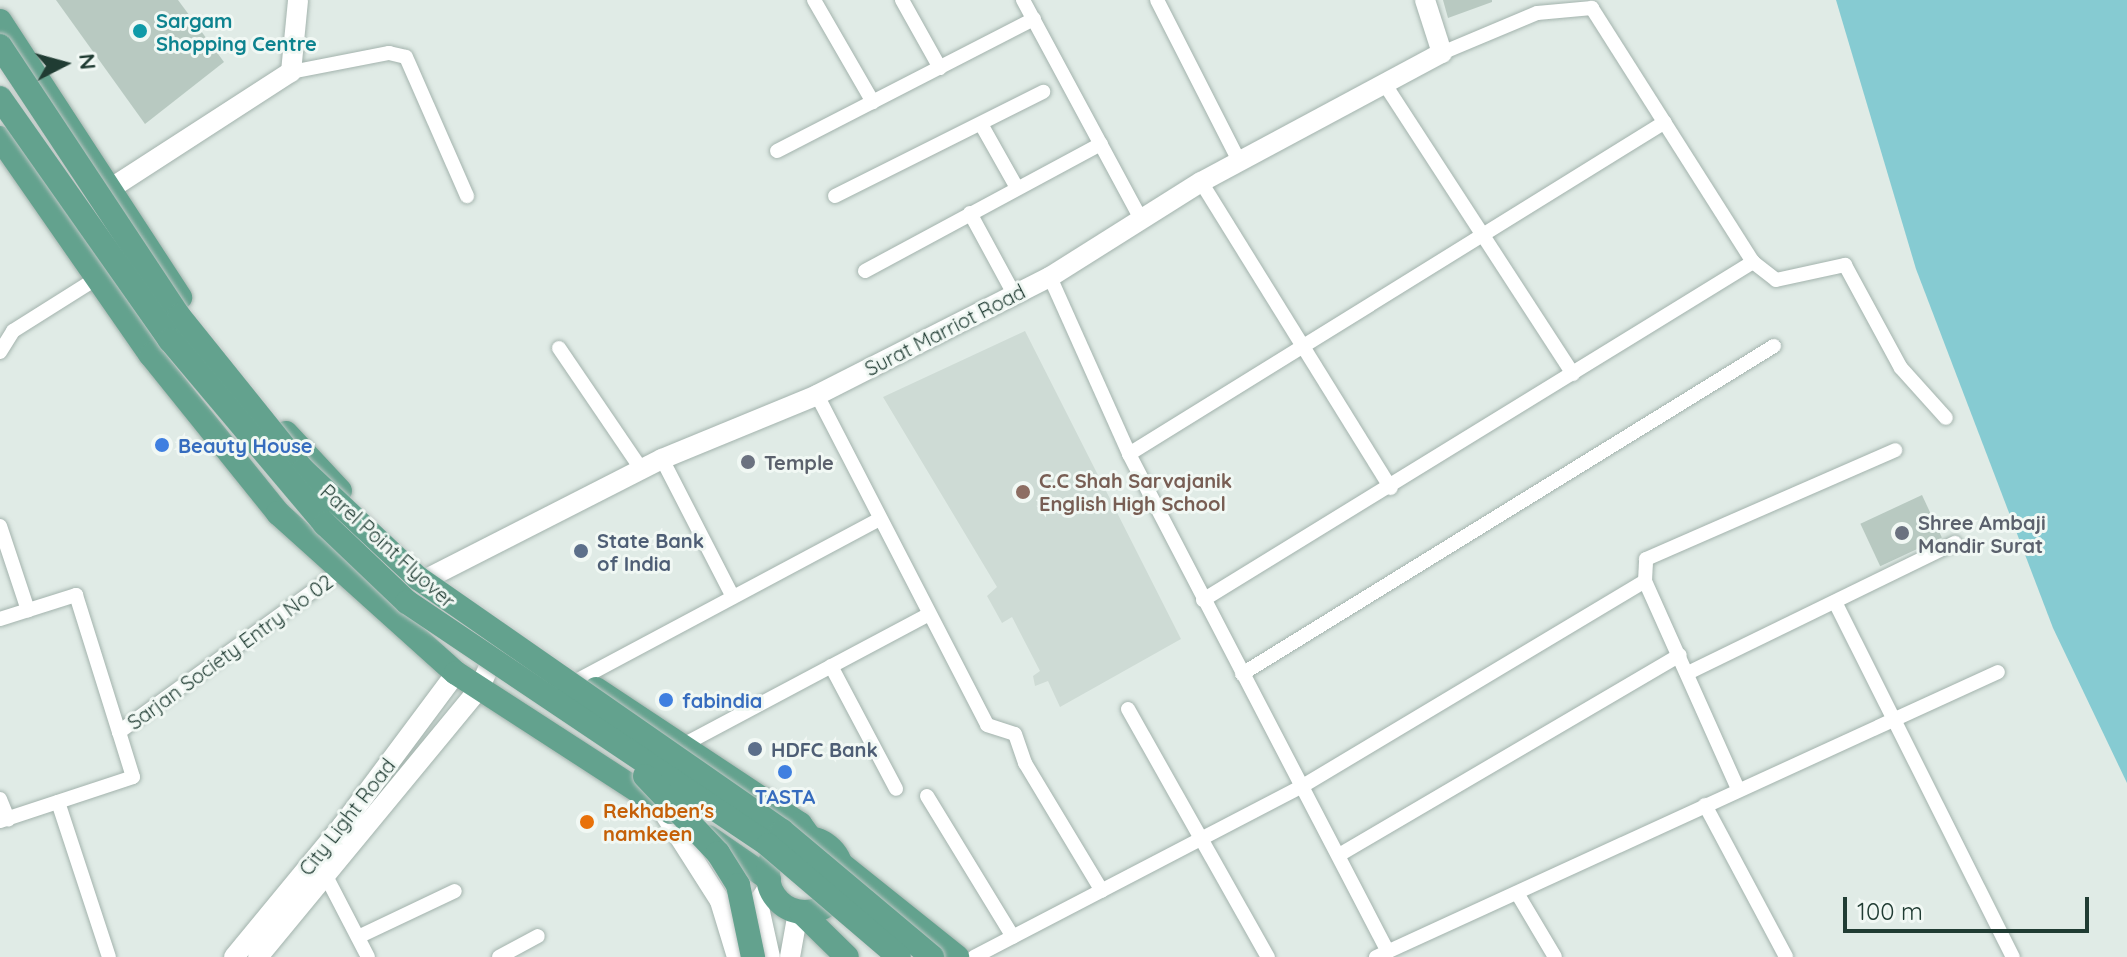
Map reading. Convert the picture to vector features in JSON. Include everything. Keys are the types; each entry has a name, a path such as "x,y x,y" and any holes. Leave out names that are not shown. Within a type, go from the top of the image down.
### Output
{"main road":[{"path":"3,38 111,187 196,322 286,434 432,576 580,679 676,739 800,824 811,839 826,845 841,864 957,957"},
{"name":"Parel Point Flyover","path":"3,38 179,316 303,470 418,578 782,831 932,957"},
{"name":"Parel Point Flyover","path":"0,98 170,340 325,524 407,602 616,746 768,845 899,957"},
{"path":"0,138 97,278 278,513 456,673 657,802 770,882 779,901 800,912 847,957"},
{"path":"616,746 718,853 738,885 753,957"},
{"path":"770,882 782,847 811,839"},
{"path":"800,912 834,899 841,864"}],"street":[{"path":"291,72 298,0"},
{"path":"814,0 873,102"},
{"path":"902,0 940,68"},
{"path":"1023,0 1141,219"},
{"path":"1157,0 1239,161"},
{"path":"1425,0 1442,53 1537,13 1592,8 1753,262 1776,280 1845,265 1901,368 1946,418"},
{"path":"777,151 1034,19"},
{"path":"58,222 291,72 389,53 406,57 467,196"},
{"name":"Surat Marriot Road","path":"432,576 662,459 817,395 1050,277 1201,182 1442,53"},
{"path":"1384,83 1573,374"},
{"path":"835,196 1043,92"},
{"path":"1129,454 1665,122"},
{"path":"981,124 1017,188"},
{"path":"865,271 1101,144"},
{"path":"1201,182 1391,488"},
{"path":"970,213 1014,294"},
{"path":"1203,600 1391,488 1753,262"},
{"path":"1050,277 1129,454 1339,855 1382,955 1998,672"},
{"path":"0,352 13,331 97,278"},
{"path":"1242,674 1774,346"},
{"path":"559,348 642,470"},
{"path":"817,395 987,725 1015,734 1025,763 1102,891"},
{"path":"1738,789 1645,581 1646,559 1895,450"},
{"path":"662,459 733,597"},
{"path":"580,679 880,519"},
{"path":"0,526 28,610 0,619"},
{"path":"1688,673 1955,543"},
{"name":"Sarjan Society Entry No 02","path":"28,610 76,595 119,732 341,571"},
{"path":"974,957 1301,787 1645,581"},
{"path":"1835,602 2013,957"},
{"path":"737,957 720,901 657,802 676,739 831,666 929,614"},
{"path":"258,957 327,878 479,689 506,628"},
{"path":"1339,855 1680,655"},
{"path":"831,666 896,789"},
{"name":"City Light Road","path":"234,957 342,826 456,673"},
{"path":"1128,709 1268,957"},
{"path":"0,799 4,820 133,777 119,732"},
{"path":"927,796 1013,937"},
{"path":"58,802 109,957"},
{"path":"1705,805 1786,957"},
{"path":"327,878 368,957"},
{"path":"770,882 758,903 770,957"},
{"path":"358,937 455,891"},
{"path":"1517,893 1555,957"},
{"path":"790,957 800,912"},
{"path":"499,957 538,936"}],"shaded area":[{"name":"C.C Shah Sarvajanik English High School","path":"1025,331 1181,639 1060,707 1048,681 1035,686 1033,676 1040,671 1012,617 1002,623 987,596 997,587 883,397"}],"water":[{"path":"1836,0 2127,0 2127,783 2053,628 1916,269"}],"building":[{"name":"Sargam Shopping Centre","path":"56,0 178,0 224,62 145,124"},
{"path":"1443,0 1492,0 1492,2 1448,18"},
{"name":"Shree Ambaji Mandir Surat","path":"1922,495 1942,538 1880,566 1860,524"}],"place":[{"name":"Sargam Shopping Centre","path":"140,31"},
{"name":"Beauty House","path":"162,445"},
{"name":"Temple","path":"748,462"},
{"name":"C.C Shah Sarvajanik English High School","path":"1023,492"},
{"name":"Shree Ambaji Mandir Surat","path":"1902,533"},
{"name":"State Bank of India","path":"581,551"},
{"name":"fabindia","path":"666,700"},
{"name":"HDFC Bank","path":"755,749"},
{"name":"TASTA","path":"785,772"},
{"name":"Rekhaben's namkeen","path":"587,822"}]}
